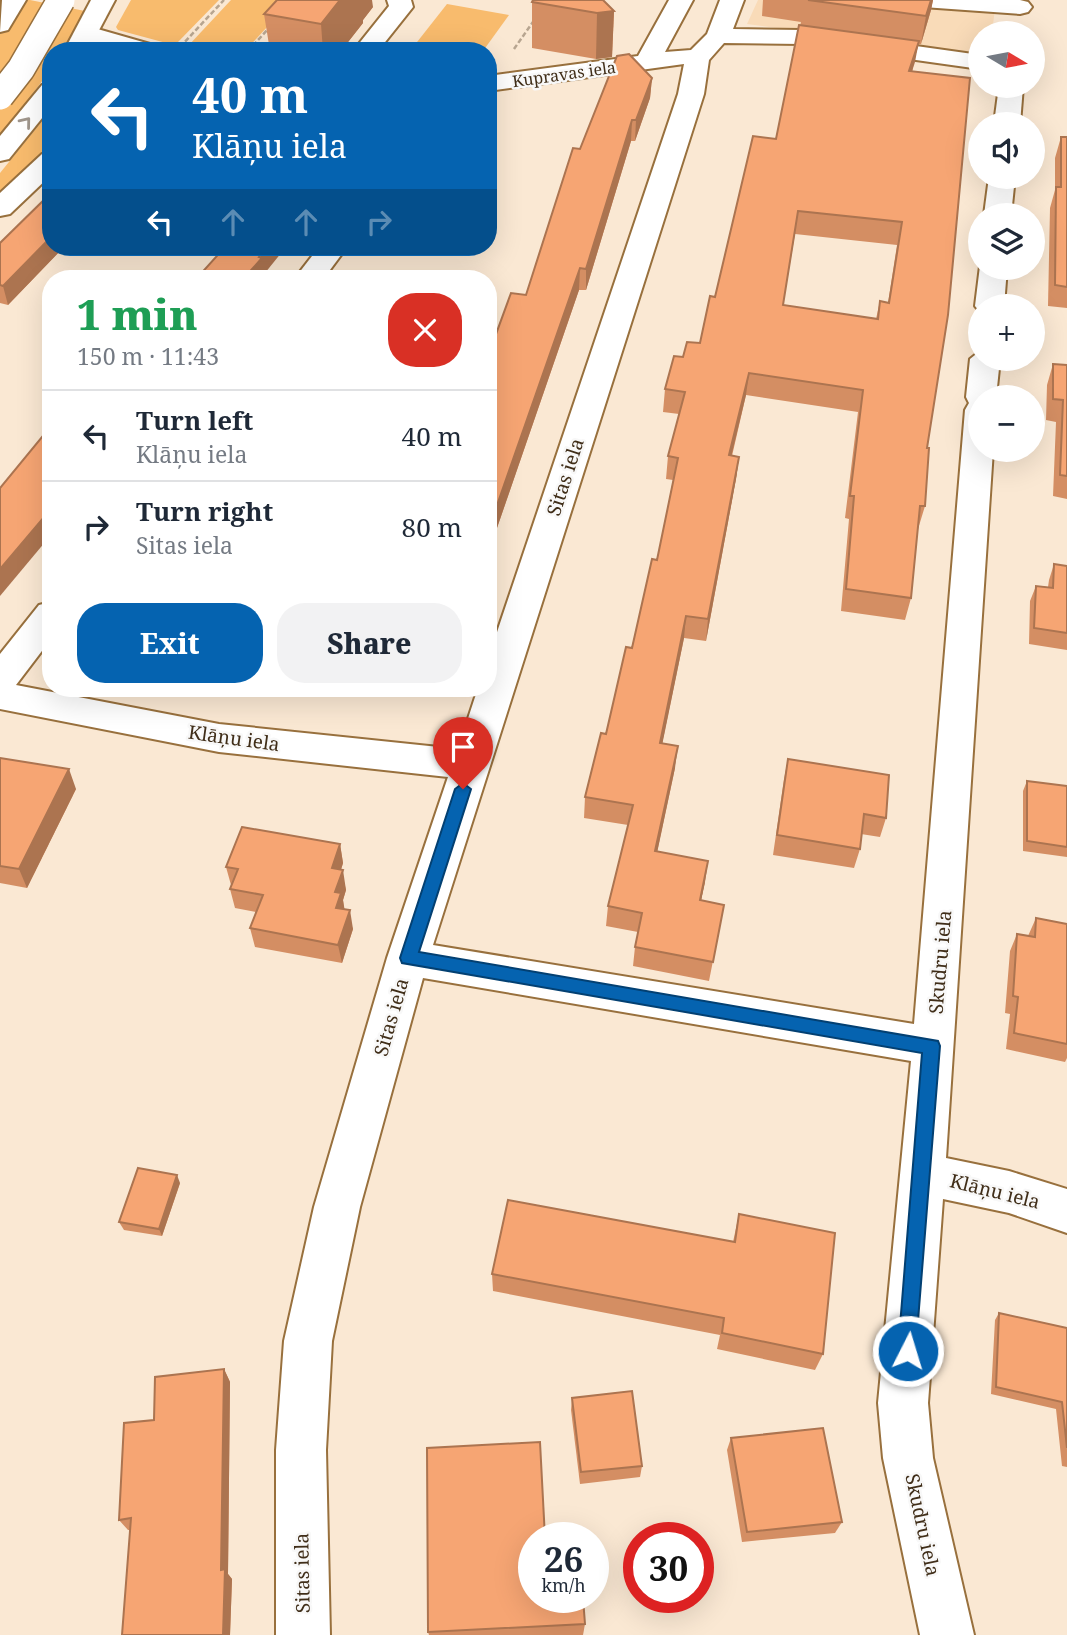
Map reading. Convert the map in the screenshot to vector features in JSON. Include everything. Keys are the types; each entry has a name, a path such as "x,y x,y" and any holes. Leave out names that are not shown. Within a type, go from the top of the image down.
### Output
{"main road":[{"path":"0,25 13,0"},
{"path":"0,96 21,69 61,0"},
{"path":"81,42 103,0"},
{"path":"372,42 401,7 399,0"},
{"path":"647,62 681,0"},
{"path":"707,47 732,0"},
{"path":"923,0 1020,4"},
{"name":"Kupravas iela","path":"497,83 647,62 707,47 802,37 968,60"},
{"name":"Sitas iela","path":"497,686 707,47"},
{"path":"0,153 42,101"},
{"path":"0,208 42,168"},
{"path":"315,270 326,256"},
{"name":"Skudru iela","path":"947,1635 908,1458 902,1403 944,922 976,462"},
{"path":"0,680 42,626"},
{"name":"Klāņu iela","path":"0,695 219,738 471,765"},
{"name":"Sitas iela","path":"303,1635 301,1450 309,1341 337,1207 408,958 493,697"},
{"path":"408,958 932,1046"},
{"name":"Klāņu iela","path":"923,1174 1009,1192 1067,1211"}],"path":[{"path":"186,42 225,0"},
{"path":"497,73 541,10"},
{"path":"256,42 276,20"}],"shaded area":[{"path":"0,0 30,0 85,11 68,42 42,42 42,81 0,138"},
{"path":"131,0 219,0 178,42 163,42 118,30 116,27"},
{"path":"231,0 292,0 253,42 192,42"},
{"path":"758,0 996,0 993,21 968,21 968,53 747,24"},
{"path":"447,4 509,15 490,42 417,42"},
{"path":"42,121 42,154 0,194 0,173"}],"building":[{"path":"277,0 340,0 321,24 264,14"},
{"path":"603,0 614,11 597,13 532,2"},
{"path":"808,0 931,0 926,16"},
{"path":"799,25 919,41 909,71 968,78 948,315 927,448 925,506 920,506 911,598 846,589 854,496 850,496 863,390 749,373 729,455 739,457 708,619 686,616 660,743 678,746 655,851 708,861 700,900 724,905 713,962 635,947 642,913 608,906 633,805 585,797 601,733 606,734 626,647 632,648 652,559 657,560 678,458 668,456 685,392 665,389 674,356 683,357 687,342 700,343 710,296 715,297 753,136 776,139","holes":["798,211 902,222 889,303 880,301 878,319 783,305"]},
{"path":"629,54 652,78 636,120 632,120 586,269 580,268 497,505 497,331 511,293 526,295 573,148 580,149 617,56"},
{"path":"1061,137 1067,137 1067,287 1055,285 1056,187 1061,187"},
{"path":"42,202 42,246 3,286 0,285 0,243"},
{"path":"217,256 262,258 251,270 204,270"},
{"path":"1053,364 1067,365 1067,476 1060,475 1063,400 1053,399"},
{"path":"42,437 42,520 0,569 0,488"},
{"path":"1054,564 1067,566 1067,633 1034,628 1036,586 1053,588"},
{"path":"0,758 69,769 19,869 0,866"},
{"path":"788,759 889,775 886,818 864,814 860,849 777,835"},
{"path":"1027,781 1067,786 1067,847 1027,841"},
{"path":"242,827 340,844 332,868 343,870 335,892 341,893 336,908 350,910 338,945 250,928 263,895 230,889 238,869 226,867"},
{"path":"1036,918 1067,924 1067,1044 1014,1033 1018,997 1013,996 1017,934 1035,937"},
{"path":"138,1168 177,1175 159,1229 119,1222"},
{"path":"508,1200 735,1242 739,1214 835,1233 823,1354 722,1333 724,1318 492,1274"},
{"path":"999,1313 1067,1328 1067,1448 1062,1402 996,1387"},
{"path":"224,1369 221,1570 225,1569 223,1635 122,1635 131,1518 119,1520 124,1423 154,1420 155,1377"},
{"path":"632,1391 642,1466 581,1472 572,1398"},
{"path":"823,1428 842,1522 747,1532 731,1438"},
{"path":"540,1442 544,1522 518,1522 518,1613 584,1613 585,1624 428,1632 427,1448"}],"route":[{"path":"463,789 408,958 932,1046 908,1351"}]}
